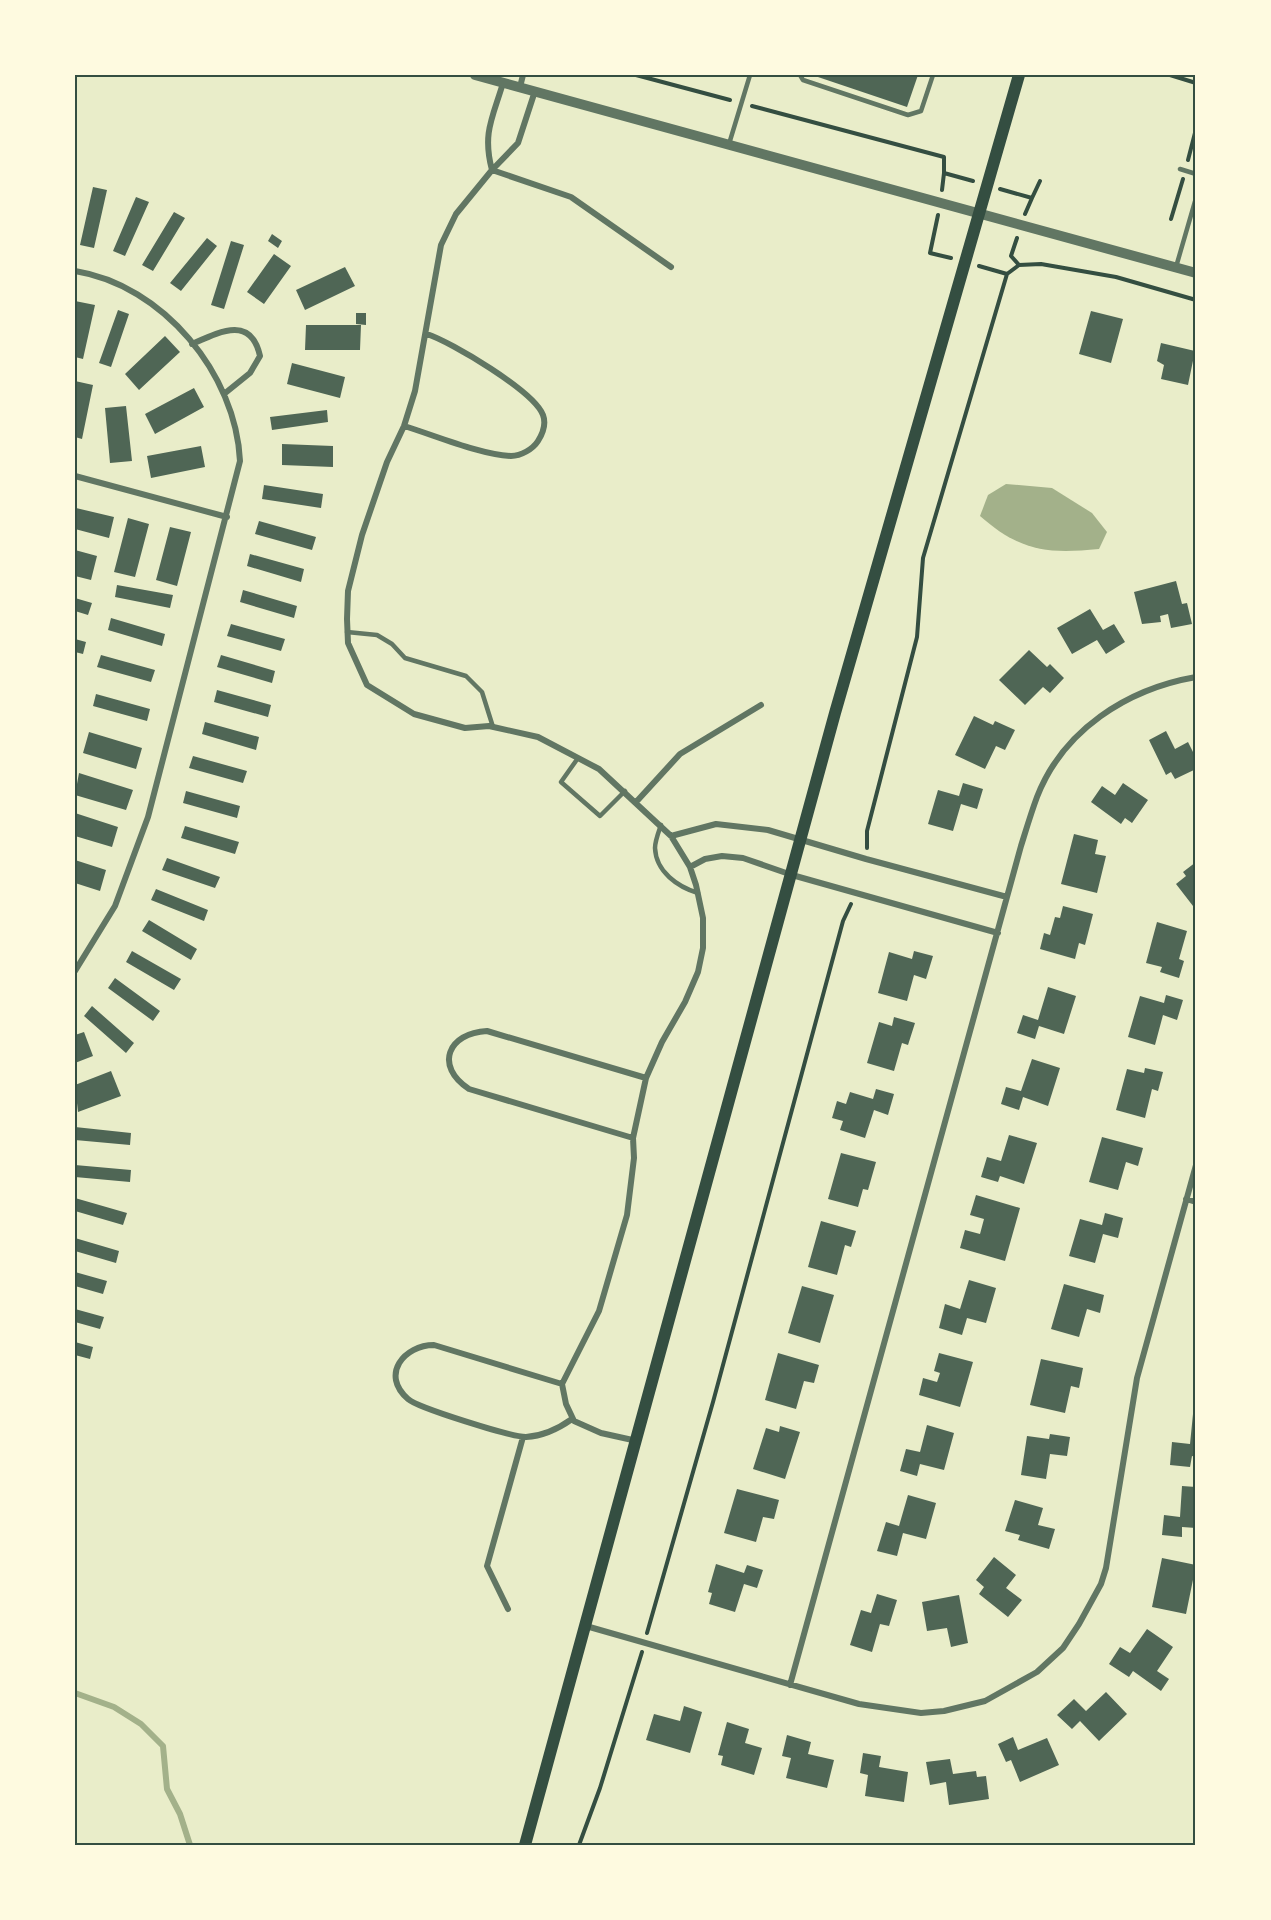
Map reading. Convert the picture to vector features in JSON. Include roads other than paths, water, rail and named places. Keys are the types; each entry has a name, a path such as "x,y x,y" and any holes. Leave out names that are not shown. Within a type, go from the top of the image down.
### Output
{"main road":[{"path":"525,1845 835,713 1019,75"}],"street":[{"path":"475,75 729,147 1196,273"},
{"path":"520,87 523,75"},
{"path":"492,170 486,148 487,135 503,83"},
{"path":"535,91 518,143 492,170 456,214 441,245 427,334 415,391 362,535 348,591 347,632 354,659 367,685 396,705 414,714 465,728 493,727 538,737 599,768 661,825 671,836 690,867 703,918 703,948 698,972 646,1078 633,1138 634,1158 627,1215 608,1286 599,1311 562,1384 572,1419 602,1433 637,1441"},
{"path":"492,170 571,197 671,267"},
{"path":"75,271 130,290 152,303 175,322 224,394 237,433 240,461 148,817 115,906 75,971"},
{"path":"192,344 230,330 245,332 257,342 260,356 250,373 224,394"},
{"path":"404,426 495,453 513,456 529,450 537,442 545,423 542,412 520,391 444,340 427,334"},
{"path":"75,476 227,517"},
{"path":"790,1685 1007,897 1038,795 1066,748 1090,724 1120,702 1157,685 1196,677"},
{"path":"637,801 680,753 761,705"},
{"path":"671,836 717,824 735,824 802,838 866,859 1007,897"},
{"path":"690,867 705,859 722,856 743,858 792,875 998,933"},
{"path":"633,1138 469,1089 453,1076 449,1065 449,1055 453,1044 463,1037 474,1031 487,1031 646,1078"},
{"path":"586,1626 790,1685 899,1712 944,1711 985,1701 1036,1672 1063,1648 1104,1576 1137,1378 1196,1165"},
{"path":"1186,1199 1196,1202"},
{"path":"562,1384 434,1345 421,1345 402,1358 396,1369 396,1381 406,1398 416,1405 523,1437 543,1435 572,1419"},
{"path":"508,1609 487,1566 523,1437"}],"lane":[{"path":"729,147 750,75"},
{"path":"800,75 803,80 908,115 921,111 933,75"},
{"path":"1180,169 1196,174"},
{"path":"1176,267 1196,198"},
{"path":"347,632 377,635 392,644 405,658 466,676 482,692 493,727"},
{"path":"578,758 561,782 600,816 625,791"},
{"path":"661,825 655,848 661,864 669,877 682,888 698,893"}],"waterway":[{"path":"75,1693 114,1707 141,1724 163,1746 167,1789 180,1814 190,1845"}]}
